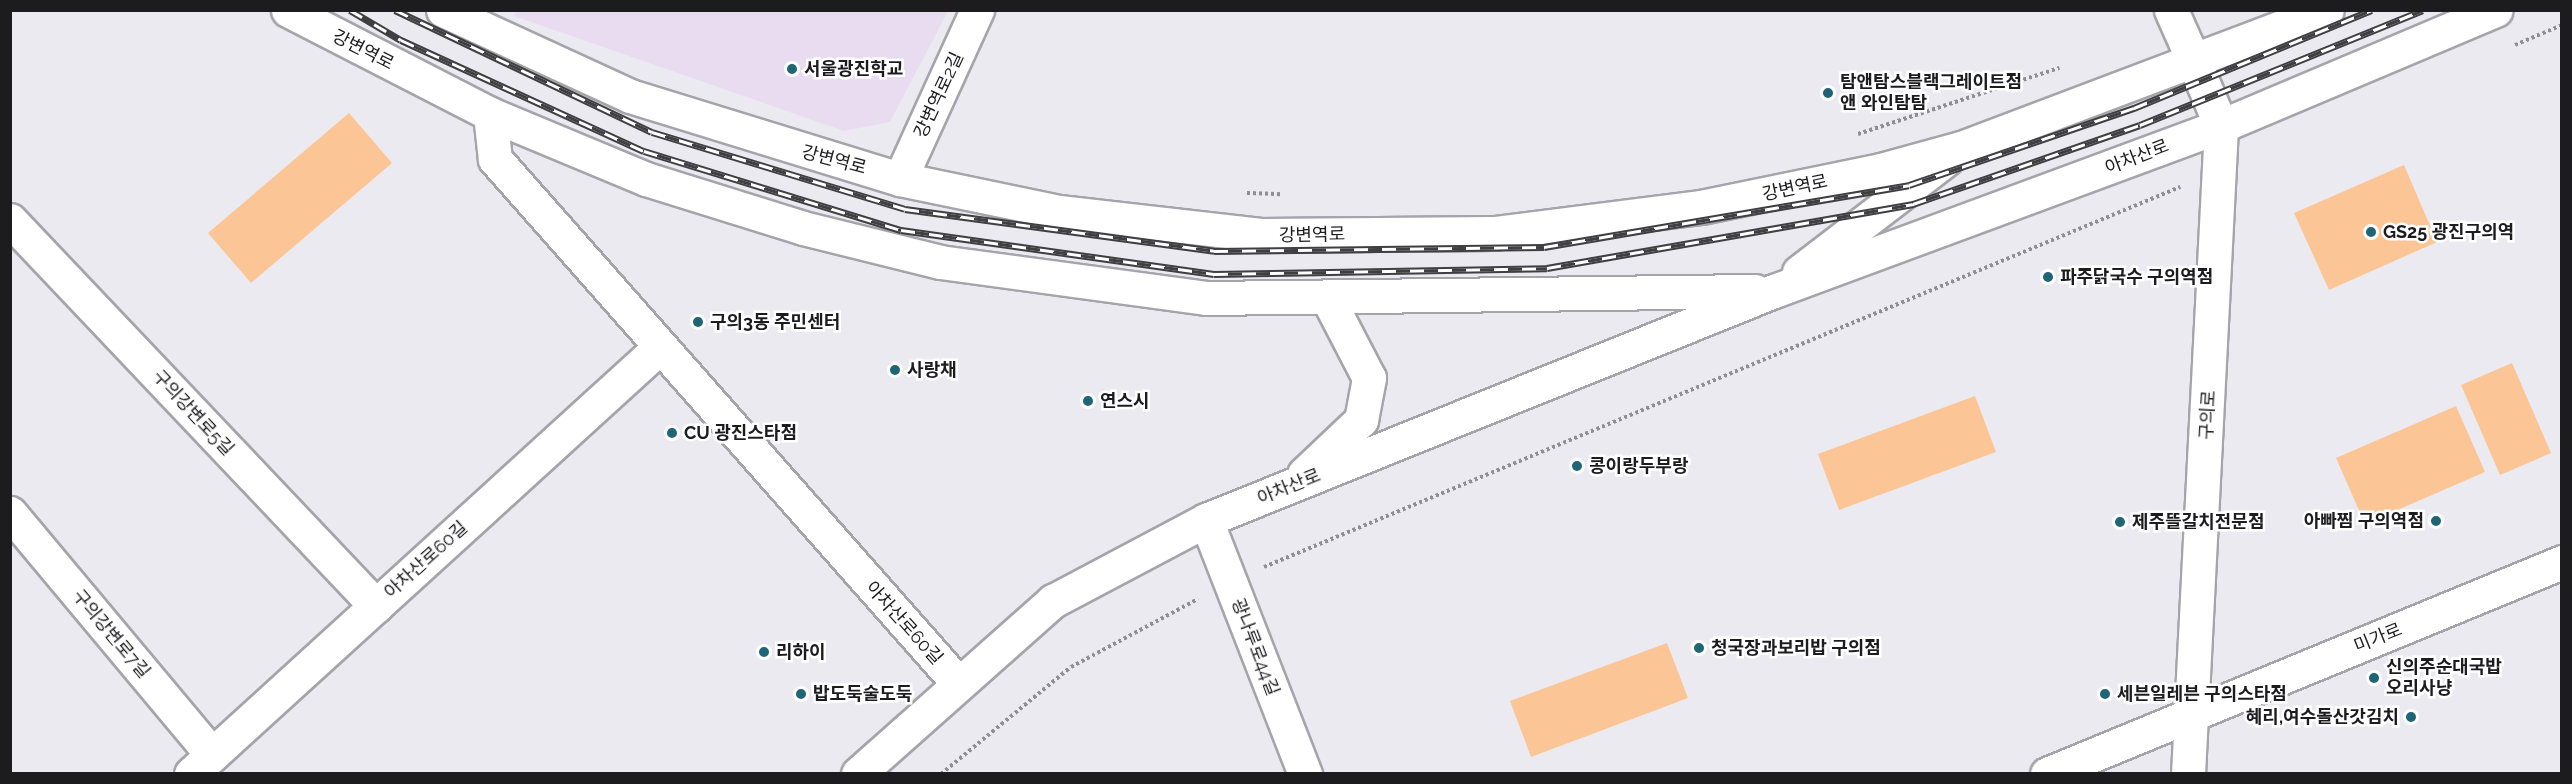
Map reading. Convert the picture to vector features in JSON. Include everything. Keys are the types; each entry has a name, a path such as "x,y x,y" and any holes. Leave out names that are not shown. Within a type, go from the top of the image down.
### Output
{"main road":[{"name":"강변역로","path":"288,10 490,114 646,179 803,228 940,262 1206,298 1328,299 1774,291"},
{"name":"강변역로","path":"443,10 630,96 900,179 1059,212 1261,235 1494,233 1701,207 1961,148 2194,62"},
{"name":"강변역로2길","path":"900,179 977,10"},
{"name":"구의로","path":"2171,10 2221,126 2194,713 2188,774"},
{"path":"2194,62 2327,10"},
{"name":"아차산로","path":"858,774 1053,601 1206,520 1774,291 2221,126 2496,10"},
{"name":"아차산로60길","path":"490,114 495,159 958,683"},
{"name":"아차산로","path":"1774,291 1961,148"},
{"name":"구의강변로5길","path":"10,220 376,606"},
{"path":"1289,487 1360,420 1369,378 1356,344 1328,299"},
{"name":"아차산로60길","path":"202,764 660,347"},
{"name":"구의강변로7길","path":"10,513 202,764"},
{"name":"광나루로44길","path":"1206,520 1305,774"},
{"name":"미가로","path":"2047,774 2562,562"}],"path":[{"path":"2504,50 2562,25"},
{"path":"1847,136 2068,64"},
{"path":"941,774 1071,667 1230,581 2219,170"},
{"path":"1241,192 1289,195"}],"shaded area":[{"name":"서울광진학교","path":"517,10 948,11 890,122 844,131 514,16"}],"building":[{"path":"349,113 392,163 251,283 208,233"},
{"path":"2404,165 2437,242 2329,290 2294,213"},
{"path":"2512,363 2551,453 2500,475 2461,385"},
{"path":"1975,396 1996,452 1839,510 1818,454"},
{"path":"2456,406 2485,472 2365,524 2336,458"},
{"path":"1667,643 1688,698 1531,757 1510,701"}],"railway":[{"path":"350,10 401,40 644,151 901,230 1214,274 1547,268 1913,204 2140,125 2423,10"},
{"path":"395,10 652,132 905,209 1214,251 1544,247 1909,185 2134,108 2372,10"}],"place":[{"name":"서울광진학교","path":"792,69"},
{"name":"탐앤탐스블랙그레이트점 앤 와인탐탐","path":"1828,93"},
{"name":"GS25 광진구의역","path":"2371,232"},
{"name":"파주닭국수 구의역점","path":"2048,277"},
{"name":"구의3동 주민센터","path":"698,322"},
{"name":"사랑채","path":"895,370"},
{"name":"연스시","path":"1088,401"},
{"name":"CU 광진스타점","path":"672,433"},
{"name":"콩이랑두부랑","path":"1577,466"},
{"name":"아빠찜 구의역점","path":"2436,521"},
{"name":"제주뜰갈치전문점","path":"2120,522"},
{"name":"청국장과보리밥 구의점","path":"1699,648"},
{"name":"리하이","path":"764,652"},
{"name":"신의주순대국밥 오리사냥","path":"2374,678"},
{"name":"밥도둑술도둑","path":"801,694"},
{"name":"세븐일레븐 구의스타점","path":"2105,694"},
{"name":"혜리,여수돌산갓김치","path":"2411,717"}]}
